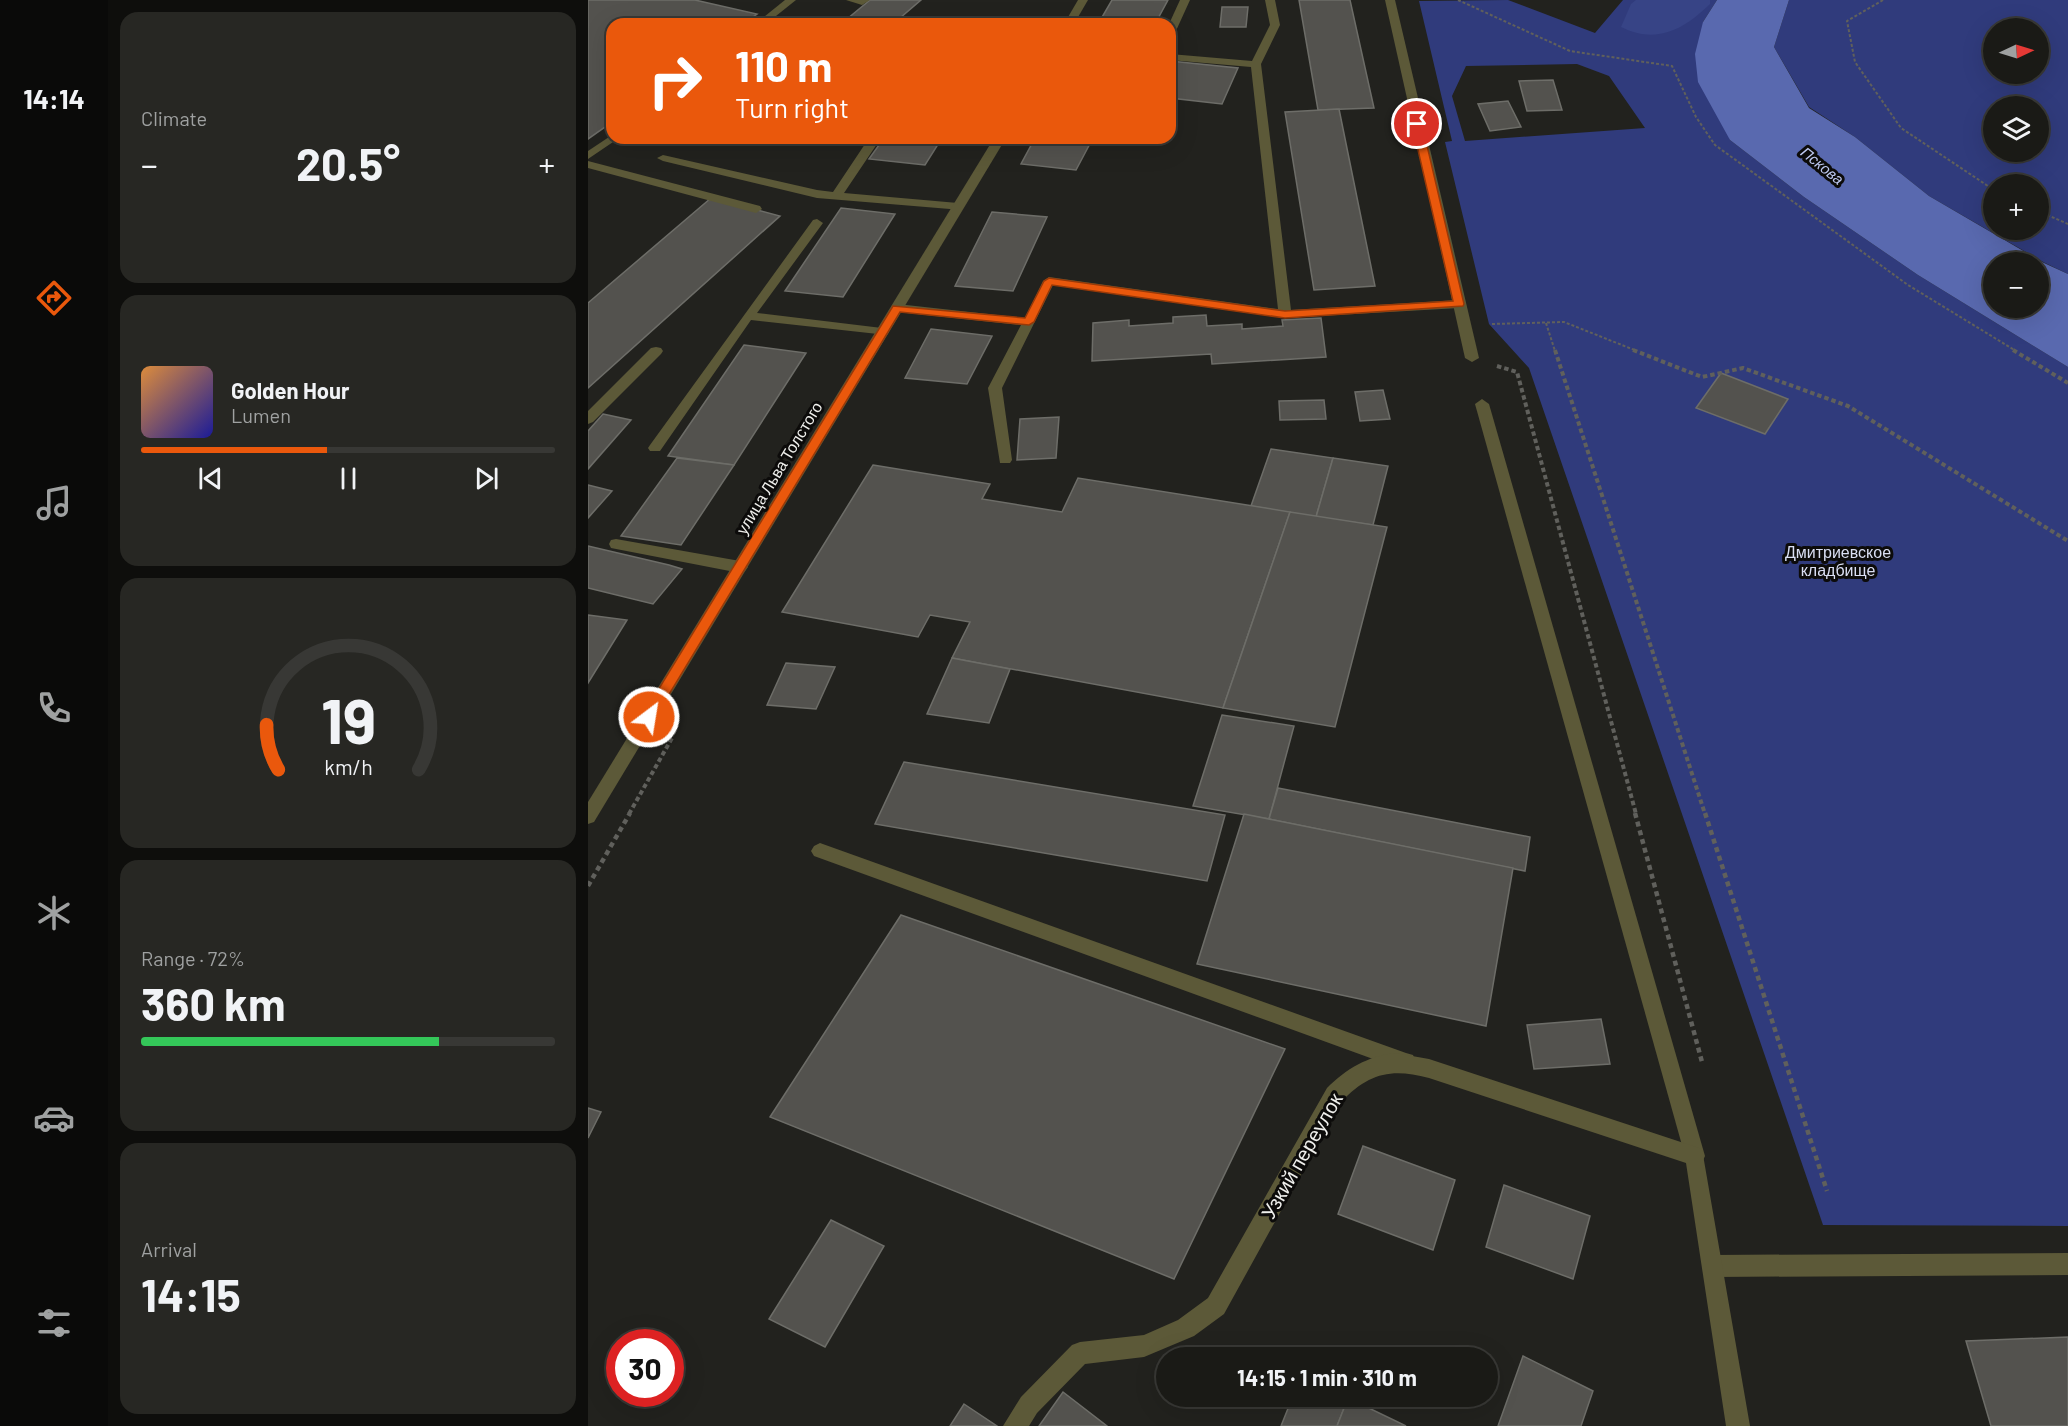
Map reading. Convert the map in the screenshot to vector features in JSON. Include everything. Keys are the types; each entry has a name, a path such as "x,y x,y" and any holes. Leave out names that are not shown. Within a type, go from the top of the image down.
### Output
{"street":[{"path":"768,18 791,0"},
{"path":"851,0 862,2 865,0"},
{"path":"1072,18 1083,0"},
{"path":"1176,20 1185,0"},
{"path":"1270,0 1275,25 1256,64 1285,314"},
{"path":"1390,0 1472,358"},
{"path":"1176,57 1256,64"},
{"path":"588,156 606,142"},
{"path":"836,196 871,144"},
{"name":"улица Льва Толстого","path":"588,817 996,144"},
{"path":"663,158 817,194 958,207"},
{"path":"588,165 756,210"},
{"path":"655,448 817,223"},
{"path":"1005,460 995,388 1049,281 1285,314 1459,304"},
{"path":"897,308 1029,322"},
{"path":"748,316 882,332"},
{"path":"588,419 656,351"},
{"path":"1482,405 1695,1156 1738,1426"},
{"path":"616,544 740,567"},
{"path":"820,851 1410,1064"},
{"name":"Узкий переулок","path":"1015,1426 1029,1405 1080,1353 1144,1346 1186,1328 1216,1306 1334,1095 1344,1084 1384,1064 1410,1064 1535,1102 1695,1156"},
{"path":"1713,1266 2068,1264"}],"path":[{"path":"1458,0 1570,51 1672,66 1696,117 1715,145 1908,285 2068,383"},
{"path":"1883,0 1847,21 1855,62 1901,128 1983,183"},
{"path":"2049,216 2068,224"},
{"path":"1465,329 1489,324 1564,322 1702,377 1743,368 1848,406 2068,541"},
{"path":"1546,323 1827,1191"},
{"path":"1472,358 1517,372 1699,1048 1702,1070"}],"green space":[{"name":"Дмитриевское кладбище","path":"1508,0 1595,33 1623,0 1717,0 1703,22 1730,140 1804,197 1918,275 1983,315 1983,318 1988,318 2068,367 2068,1226 1823,1225 1529,368 1489,324 1445,142 1452,141 1419,1","holes":["1577,64 1609,76 1645,128 1465,141 1452,96 1466,66"]},
{"path":"1789,0 2068,0 2068,274 2049,265 2049,252 2026,252 2005,240 2049,240 2049,174 1983,174 1983,227 1929,196 1855,137 1809,107 1774,47"}],"shaded area":[{"path":"1636,0 1710,0 1710,4 1680,27 1669,32 1646,35 1621,27 1631,4"}],"water":[{"name":"Пскова","path":"1717,0 1789,0 1774,47 1809,108 1855,137 1929,196 1983,227 1983,240 2005,240 2025,252 1983,252 1983,315 1918,275 1804,197 1730,140 1698,82 1695,54 1703,22"},
{"path":"2049,265 2068,274 2068,367 1988,318 2049,318"}],"building":[{"path":"588,0 695,0 757,14 751,18 606,18 606,126 588,139"},
{"path":"870,0 921,0 900,18 848,18"},
{"path":"1112,0 1168,0 1158,18 1102,18"},
{"path":"1299,0 1350,0 1374,108 1318,110"},
{"path":"1222,7 1248,7 1246,27 1220,27"},
{"path":"1176,62 1238,68 1222,104 1176,99"},
{"path":"1553,80 1562,110 1527,111 1519,81"},
{"path":"1508,101 1521,127 1490,131 1478,104"},
{"path":"1339,109 1375,286 1314,290 1285,112"},
{"path":"880,144 938,144 925,165 869,159"},
{"path":"1032,144 1090,144 1076,170 1021,164"},
{"path":"711,198 780,216 588,388 588,303"},
{"path":"841,208 895,214 843,297 785,291"},
{"path":"992,212 1047,217 1013,291 955,286"},
{"path":"1206,315 1207,326 1242,324 1242,329 1283,326 1282,320 1321,318 1326,357 1212,364 1211,354 1092,361 1093,323 1129,320 1129,326 1173,323 1173,317"},
{"path":"931,329 992,336 967,384 905,378"},
{"path":"744,345 806,353 734,465 668,456"},
{"path":"1721,373 1788,399 1765,434 1696,408"},
{"path":"1383,390 1390,419 1360,421 1355,392"},
{"path":"1324,400 1326,419 1280,420 1279,401"},
{"path":"603,414 631,420 588,469 588,431"},
{"path":"1059,417 1056,458 1017,460 1020,419"},
{"path":"1271,449 1333,458 1316,517 1251,506"},
{"path":"677,458 734,465 681,545 621,536"},
{"path":"1333,458 1388,466 1373,525 1316,517"},
{"path":"873,465 990,484 982,499 1062,512 1078,478 1290,512 1223,708 952,658 970,622 930,615 918,637 782,612"},
{"path":"588,485 612,491 588,518"},
{"path":"1290,512 1387,527 1335,727 1223,708"},
{"path":"588,546 682,569 653,604 588,588"},
{"path":"588,615 627,620 588,683"},
{"path":"952,658 1010,669 989,723 927,714"},
{"path":"786,663 835,667 816,709 767,705"},
{"path":"1222,715 1294,726 1269,819 1193,806"},
{"path":"904,762 1225,815 1207,881 875,824"},
{"path":"1278,788 1530,837 1525,871 1269,819"},
{"path":"1244,814 1513,868 1486,1026 1197,964"},
{"path":"901,915 1285,1049 1174,1279 770,1117"},
{"path":"1601,1019 1610,1064 1534,1069 1527,1025"},
{"path":"588,1108 601,1112 588,1138"},
{"path":"1363,1146 1455,1180 1433,1250 1338,1214"},
{"path":"1504,1185 1590,1216 1573,1279 1486,1247"},
{"path":"831,1220 884,1246 825,1347 769,1319"},
{"path":"2068,1337 2068,1426 1991,1426 1966,1341"},
{"path":"1523,1356 1593,1391 1581,1426 1498,1426"},
{"path":"1063,1392 1107,1426 1039,1426"},
{"path":"964,1404 997,1426 950,1426"},
{"path":"1289,1407 1344,1407 1337,1426 1281,1426"},
{"path":"1344,1407 1367,1407 1406,1426 1337,1426"}],"route":[{"path":"649,717 897,308 1029,322 1049,281 1285,314 1459,304 1417,124"}]}
